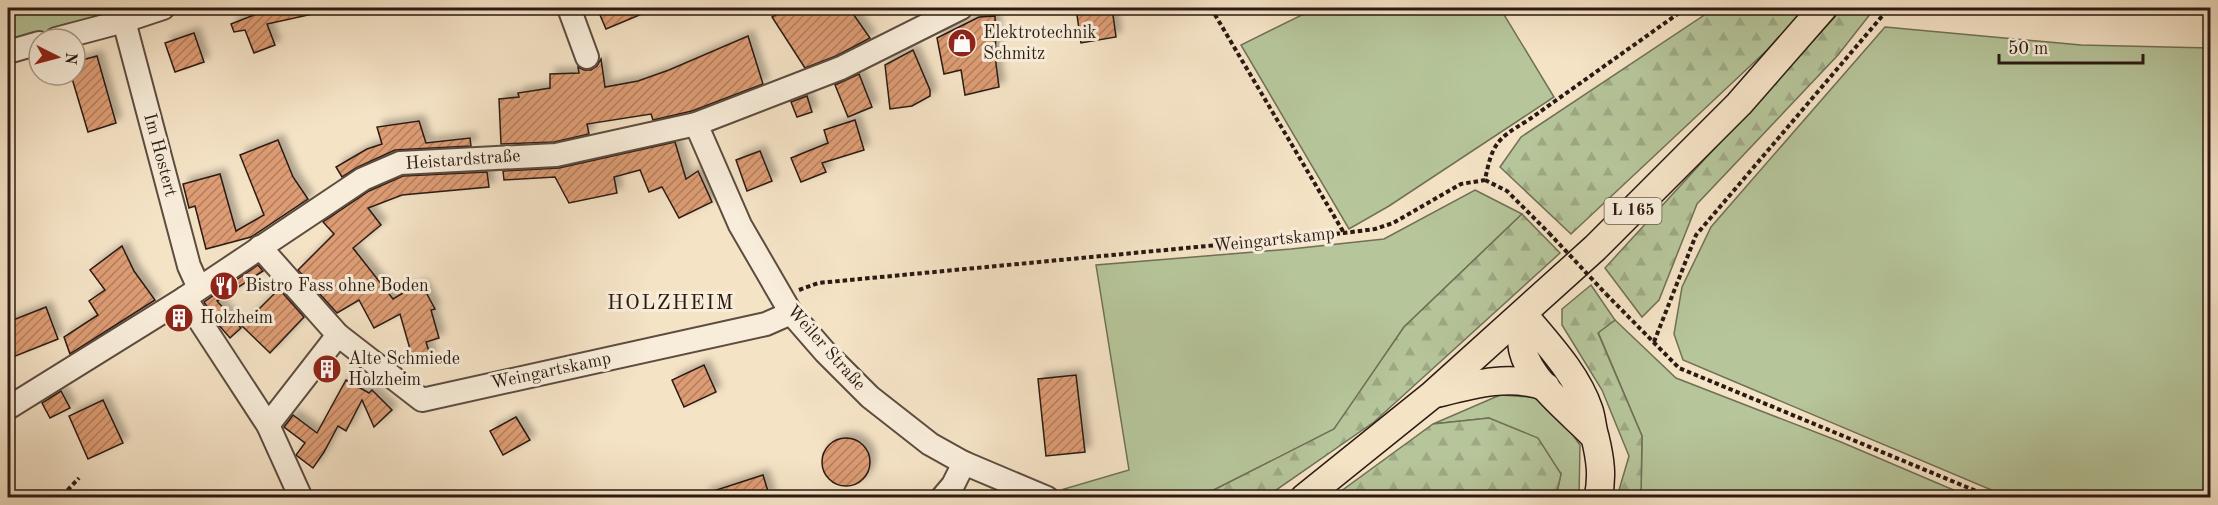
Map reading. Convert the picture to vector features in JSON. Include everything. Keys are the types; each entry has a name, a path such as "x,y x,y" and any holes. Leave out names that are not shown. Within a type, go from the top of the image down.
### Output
{"main road":[{"name":"L 165","path":"1304,498 1432,395 1595,248 1739,104 1823,8"},
{"path":"1523,314 1522,337 1525,356 1534,374 1594,436"},
{"path":"1523,314 1582,393 1590,411 1601,474 1598,498"},
{"name":"L 165","path":"1432,395 1472,384 1505,381 1533,382 1546,387"}],"street":[{"path":"87,31 163,8"},
{"path":"569,8 587,57"},
{"name":"Heistardstraße","path":"8,408 192,293 363,179 400,163 556,155 696,124 841,68 954,9"},
{"name":"Im Hostert","path":"124,21 189,266 192,293 268,425 301,498"},
{"path":"8,52 27,47"},
{"name":"Weiler Straße","path":"696,124 740,225 788,307 825,352 870,397 930,444 964,463 1042,496"},
{"name":"Weingartskamp","path":"260,248 338,335 422,400 765,324 788,307"},
{"path":"268,425 338,335"},
{"path":"942,498 953,485 964,463"}],"path":[{"path":"1211,8 1344,233"},
{"path":"1686,8 1527,121 1505,134 1490,153 1485,180 1507,190 1679,368 1993,498"},
{"path":"1654,342 1696,235 1889,8"},
{"name":"Weingartskamp","path":"788,307 799,290 818,284 1375,229 1393,223 1461,184 1485,180"},
{"path":"56,498 65,493 78,478"}],"green space":[{"path":"8,8 104,8 88,20 69,27 27,27 27,39 14,42 8,28"},
{"path":"1316,8 1500,8 1554,97 1389,206 1349,229 1241,45"},
{"path":"1715,8 1812,8 1571,234 1500,167 1521,137"},
{"path":"1843,8 1875,8 1838,55 1697,204 1659,300 1642,317 1605,268"},
{"path":"1885,27 2081,45 2210,48 2210,465 2201,497 2008,497 1683,360 1674,334 1682,287 1711,227"},
{"path":"1475,190 1522,214 1404,327 1335,429 1200,497 1087,497 1064,489 1129,470 1096,265 1384,239"},
{"path":"1522,214 1560,253 1374,422 1266,497 1200,497 1334,429 1404,327"},
{"path":"1591,285 1615,320 1598,333 1642,436 1641,497 1617,497 1629,456 1602,390 1562,325 1562,309"},
{"path":"1615,320 1676,378 1841,442 1970,497 1641,497 1642,436 1598,332"},
{"path":"1500,395 1546,398 1580,445 1579,497 1556,497 1561,473 1489,418 1433,424"},
{"path":"1489,418 1538,438 1561,474 1556,497 1333,497 1433,424"}],"building":[{"path":"272,8 313,8 313,14 267,24 275,45 254,53 245,30 234,32 231,24"},
{"path":"597,8 656,8 606,29"},
{"path":"787,8 849,8 870,38 836,56 805,68 772,17"},
{"path":"1076,8 1112,8 1116,37 1081,43"},
{"path":"995,16 999,87 965,95 961,70 944,74 937,38 979,17"},
{"path":"194,33 204,62 175,72 165,43"},
{"path":"748,36 763,84 692,111 653,120 651,114 587,124 589,134 554,142 501,144 499,99 519,97 518,93 550,88 550,74 579,73 578,67 591,70 601,59 605,87 638,81"},
{"path":"913,50 930,90 930,96 912,106 890,109 885,65"},
{"path":"97,56 116,123 88,132 75,87 87,87 87,59"},
{"path":"859,74 872,107 848,117 835,85"},
{"path":"807,96 812,112 797,117 791,102"},
{"path":"855,120 864,150 822,163 826,172 801,182 791,158 828,143 824,130"},
{"path":"419,121 426,143 470,138 471,146 395,150 342,177 336,167 367,149 382,144 377,127"},
{"path":"278,140 293,177 308,199 251,237 206,249 195,206 189,208 183,184 220,174 236,231 264,215 240,155"},
{"path":"675,142 686,179 698,171 712,202 679,218 662,187 649,192 640,170 614,177 617,193 569,203 555,177 504,180 503,171 559,168"},
{"path":"760,151 772,181 747,191 736,160"},
{"path":"487,172 489,187 402,195 368,208 381,225 353,248 393,299 422,285 435,309 431,310 439,338 426,342 431,358 414,363 400,314 374,328 359,300 337,313 298,270 334,234 323,222 369,191 403,176"},
{"path":"122,246 134,271 155,300 70,354 64,337 98,315 89,301 105,290 90,270"},
{"path":"258,265 263,271 217,301 241,328 230,338 204,302"},
{"path":"279,289 304,317 270,353 242,326"},
{"path":"46,307 58,339 8,359 8,322"},
{"path":"704,365 716,392 684,407 672,380"},
{"path":"1076,375 1085,452 1046,456 1038,379"},
{"path":"346,380 369,393 372,390 392,410 374,427 362,400 346,431 338,426 313,468 296,455 305,443 284,427 293,415 317,433"},
{"path":"61,391 70,408 50,418 42,403"},
{"path":"103,400 123,443 88,459 69,416"},
{"path":"516,417 530,440 503,455 490,431"},
{"path":"846,438 863,445 870,462 863,479 846,486 829,479 822,462 829,445"},
{"path":"763,475 770,498 704,498 704,494"}],"place":[{"name":"Elektrotechnik Schmitz","path":"962,43"},
{"name":"Bistro Fass ohne Boden","path":"224,286"},
{"name":"Holzheim","path":"179,318"},
{"name":"Alte Schmiede Holzheim","path":"327,369"}],"district":[{"name":"HOLZHEIM","path":"671,303"}]}
